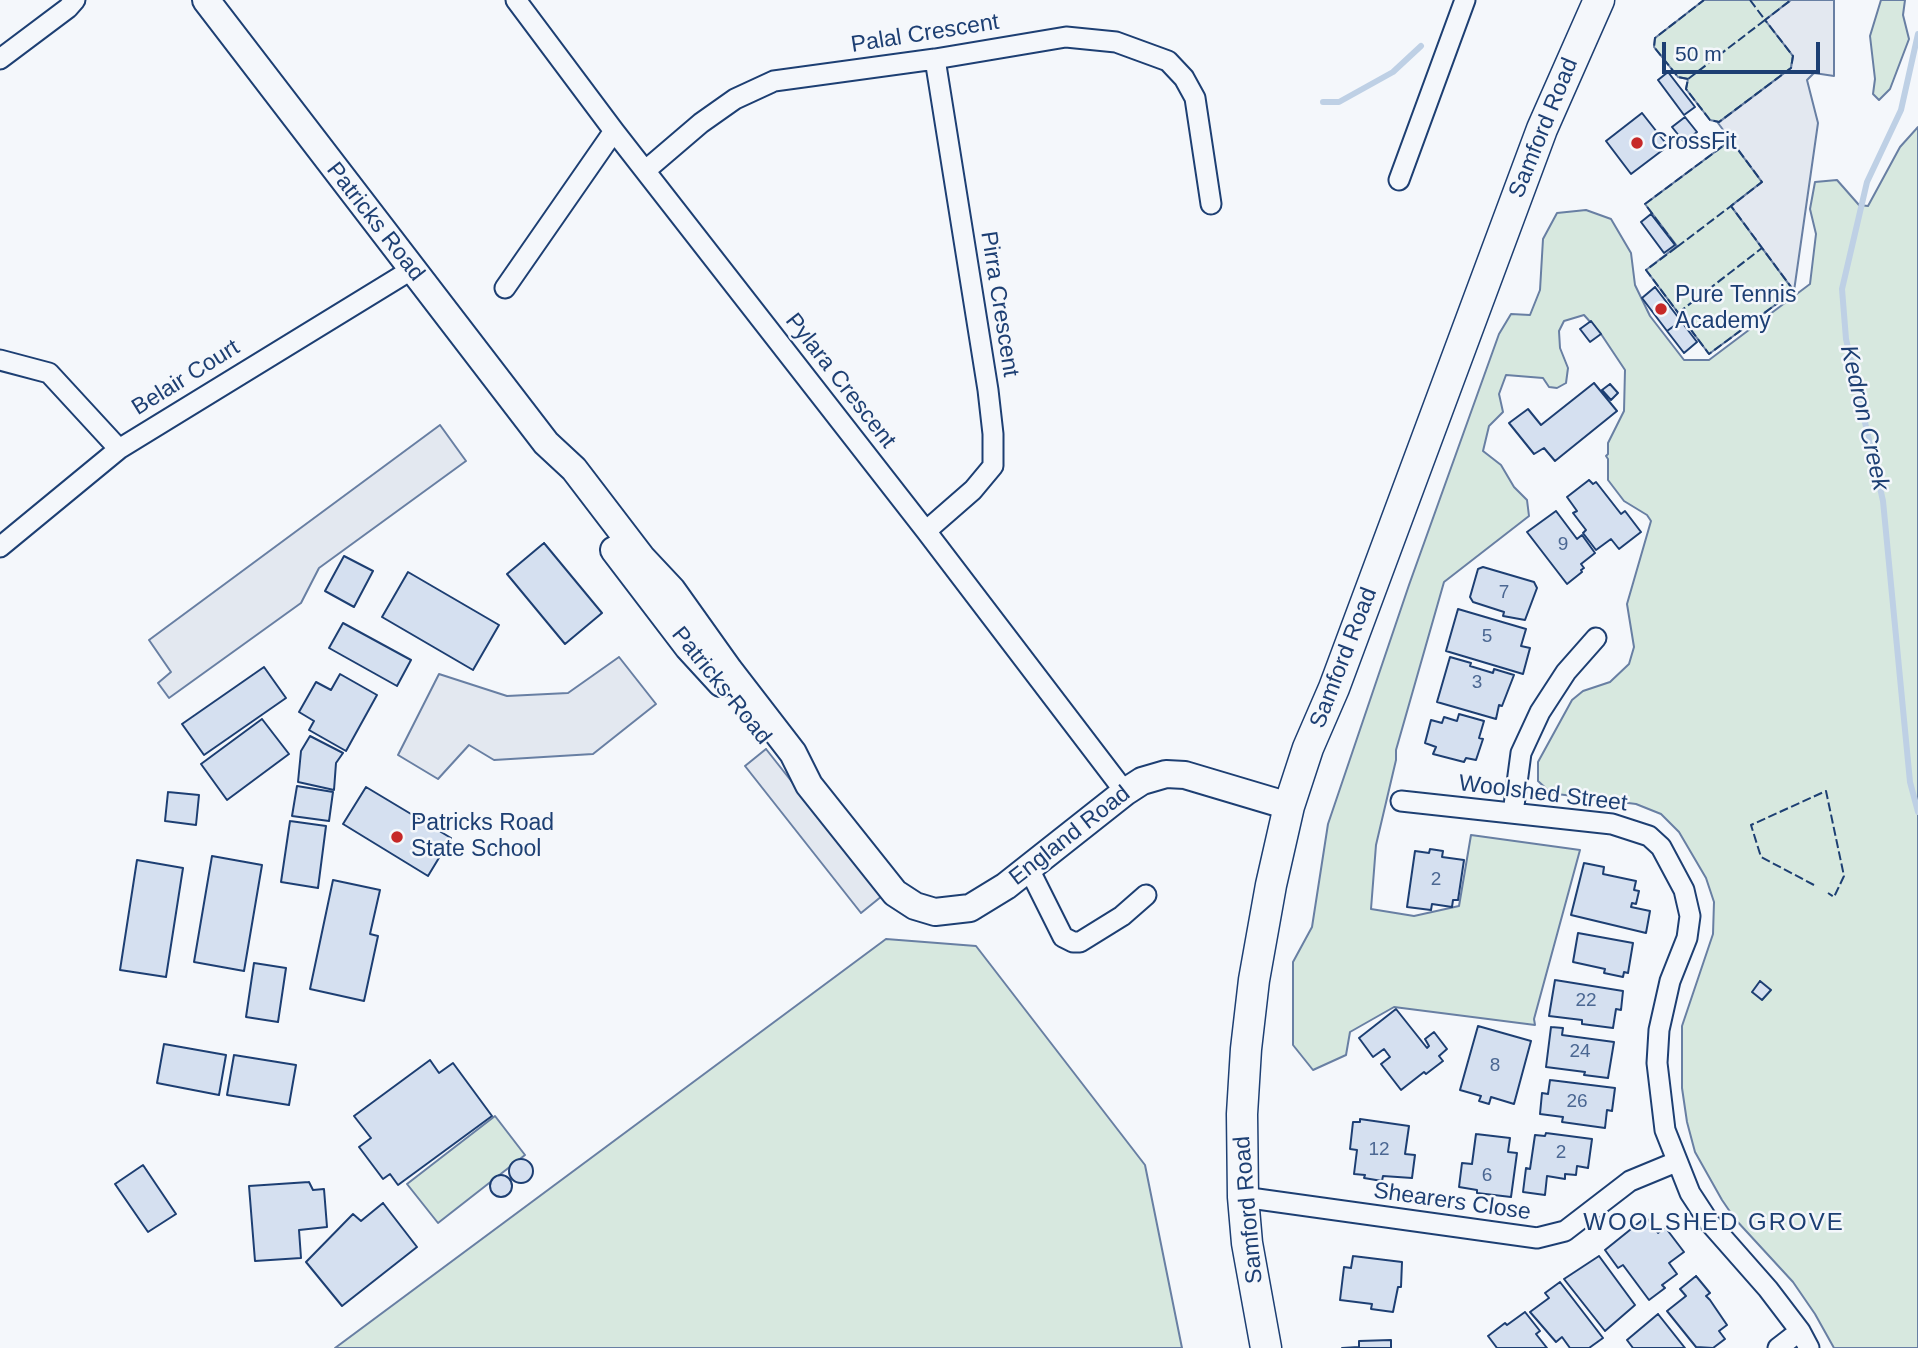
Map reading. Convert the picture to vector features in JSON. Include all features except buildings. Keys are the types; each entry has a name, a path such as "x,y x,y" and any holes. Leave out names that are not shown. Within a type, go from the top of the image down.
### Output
{"main road":[{"name":"Patricks Road","path":"206,0 546,443 574,469 642,558 688,611 729,670 793,753 809,785 895,893 915,906 935,912"},
{"name":"Samford Road","path":"1266,1348 1247,1243 1243,1197 1242,1114 1251,1008 1270,886 1289,806 1308,748 1334,688 1542,129 1599,0"},
{"name":"England Road","path":"935,912 970,908 996,893 1142,781 1166,774 1185,775 1289,806"}],"street":[{"path":"0,59 75,0"},
{"name":"Pylara Crescent","path":"516,0 614,131 926,531 1125,792"},
{"path":"1399,180 1465,0"},
{"name":"Palal Crescent","path":"646,170 701,123 736,99 774,81 935,59 1066,37 1116,42 1168,61 1184,78 1195,97 1211,204"},
{"name":"Pirra Crescent","path":"926,531 973,490 993,466 993,434 988,390 935,59"},
{"path":"505,288 614,131"},
{"name":"Belair Court","path":"0,547 119,449 411,270"},
{"path":"0,360 49,373 119,449"},
{"path":"1513,813 1521,753 1526,742 1566,672 1596,638"},
{"name":"Woolshed Street","path":"1401,801 1612,824 1649,836 1661,847 1684,891 1690,916 1687,938 1670,981 1660,1030 1657,1063 1665,1130 1690,1193 1709,1222 1768,1289 1804,1339"},
{"path":"1028,867 1063,937 1073,942 1080,942 1122,916 1146,895"},
{"name":"Shearers Close","path":"1243,1197 1536,1238 1565,1231 1630,1181 1676,1162"},
{"path":"1778,1348 1804,1339"}],"shaded area":[{"path":"1704,0 1791,0 1766,20 1793,56 1791,68 1719,122 1710,120 1686,89 1688,79 1678,77 1654,47 1655,38"},
{"path":"1791,0 1834,0 1834,76 1814,73 1807,80 1818,123 1794,291 1731,206 1762,182 1718,123 1791,68 1793,56 1765,20"},
{"path":"1881,0 1905,0 1903,15 1909,39 1890,89 1879,100 1873,94 1875,79 1870,36"},
{"path":"1918,127 1918,1348 1834,1348 1793,1282 1735,1219 1695,1152 1682,1088 1682,1026 1713,934 1714,902 1706,878 1679,832 1661,814 1636,804 1557,794 1550,792 1538,781 1538,762 1572,700 1583,691 1610,682 1629,664 1634,647 1627,604 1651,521 1647,515 1624,501 1608,480 1608,443 1624,411 1625,370 1601,334 1584,315 1564,321 1559,331 1560,348 1568,368 1566,383 1557,388 1549,387 1543,378 1506,375 1499,394 1503,412 1489,426 1483,451 1501,465 1514,487 1527,500 1529,516 1444,582 1396,750 1376,845 1371,909 1414,916 1459,906 1471,835 1580,850 1534,1019 1535,1025 1394,1007 1350,1032 1346,1055 1313,1070 1293,1045 1293,962 1312,927 1328,824 1409,585 1499,334 1511,314 1530,315 1540,290 1543,239 1557,213 1586,210 1611,219 1631,253 1635,285 1650,316 1684,360 1709,360 1810,284 1816,234 1810,209 1815,182 1837,180 1859,205 1868,206 1900,147"},
{"path":"1731,140 1762,182 1731,206 1794,291 1709,354 1646,270 1677,246 1645,204"},
{"path":"440,425 466,461 319,568 301,603 169,698 158,683 171,672 149,640"},
{"path":"619,657 656,704 593,754 494,760 469,745 438,779 398,755 439,674 507,696 568,693"},
{"path":"766,749 882,896 861,913 745,766"},
{"path":"886,939 976,946 1145,1165 1182,1348 335,1348"},
{"path":"495,1116 525,1155 438,1223 407,1184"}],"waterway":[{"name":"Kedron Creek","path":"1918,34 1901,110 1867,182 1842,289 1846,339 1883,501 1910,782 1918,812"},
{"path":"1323,102 1339,102 1393,72 1421,46"}],"fence":[{"path":"1688,79 1678,77 1654,47 1655,38 1704,0"},
{"path":"1750,0 1765,20 1688,79 1686,89 1710,120 1719,122 1791,68 1793,56 1765,20 1791,0"},
{"path":"1731,140 1762,182 1731,206 1794,291 1709,354 1646,270 1677,247 1645,204 1731,140"},
{"path":"1677,247 1731,206"},
{"path":"1678,313 1762,248"},
{"path":"1814,885 1761,857 1751,825 1826,791 1844,876 1834,897 1828,893"}],"place":[{"name":"CrossFit","path":"1637,143"},
{"name":"Pure Tennis Academy","path":"1661,309"},
{"name":"Patricks Road State School","path":"397,837"}],"district":[{"name":"WOOLSHED GROVE","path":"1714,1223"}]}
